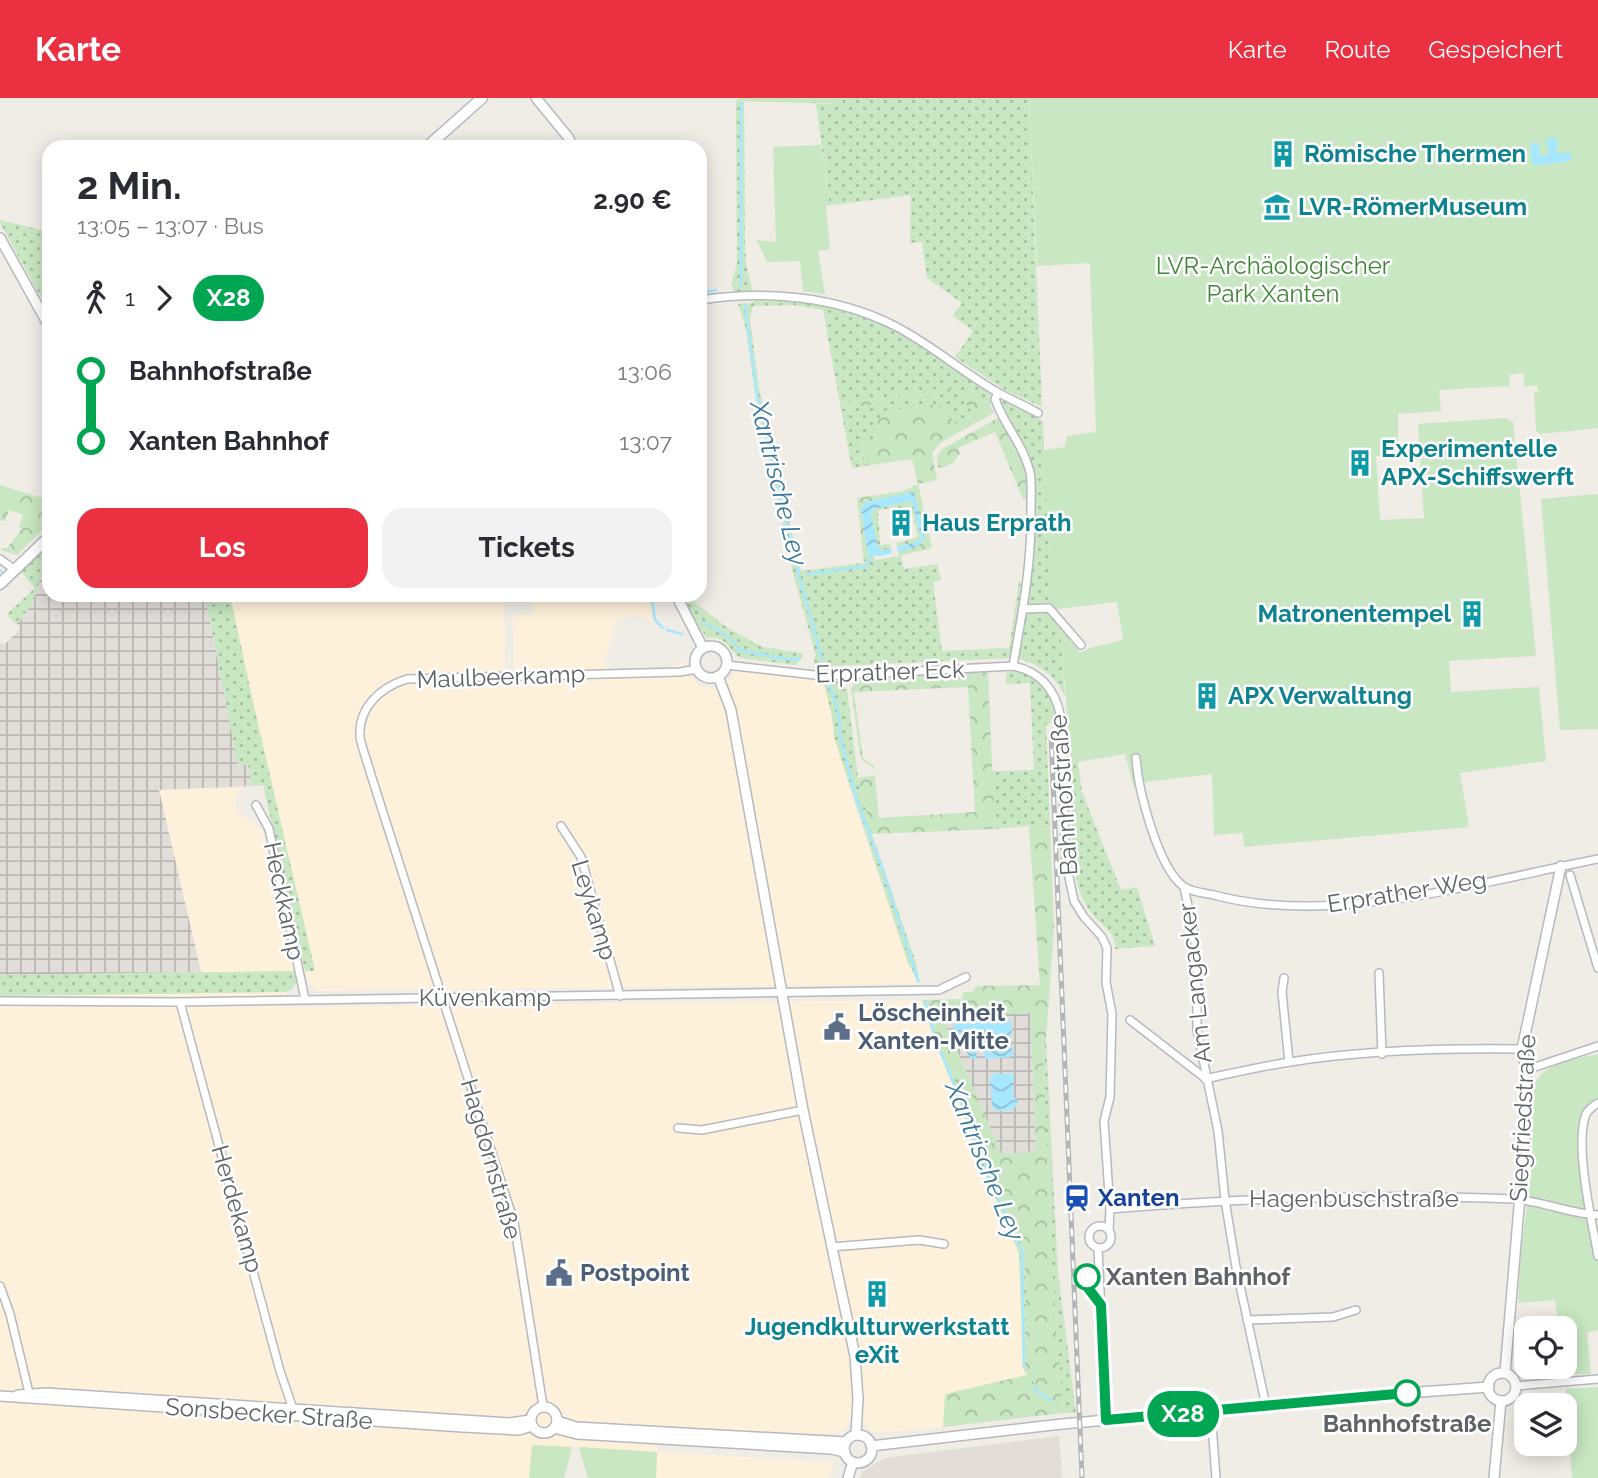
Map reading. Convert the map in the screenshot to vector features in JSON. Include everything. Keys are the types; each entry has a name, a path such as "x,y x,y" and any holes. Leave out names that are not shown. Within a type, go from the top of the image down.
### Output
{"main road":[{"path":"435,140 482,98"},
{"path":"0,584 42,544"}],"street":[{"path":"536,98 570,140"},
{"path":"0,238 42,313"},
{"path":"707,299 745,296 804,298 847,307 907,333 998,393 1038,412"},
{"path":"998,393 995,399 999,412 1020,444 1030,474 1028,578 1013,666"},
{"path":"0,559 15,570"},
{"path":"680,602 703,648"},
{"path":"1023,609 1049,608 1080,645"},
{"path":"697,669 696,658 703,648 715,646 724,653 726,665 718,676 731,710 803,1110 857,1368 856,1435"},
{"name":"Erprather Eck","path":"726,665 823,676 1013,666"},
{"name":"Bahnhofstraße","path":"1013,666 1032,672 1055,695 1060,714 1069,882 1079,909 1102,937 1107,948 1106,982 1112,1014 1112,1073 1109,1110 1104,1121 1110,1209 1108,1230 1111,1234 1110,1242 1103,1248 1098,1248"},
{"name":"Maulbeerkamp","path":"442,998 360,736 363,718 380,692 392,684 407,680 680,672 697,669 706,677 718,676"},
{"path":"1136,758 1137,780 1164,863 1184,887"},
{"name":"Heckkamp","path":"256,805 269,829 305,999"},
{"name":"Leykamp","path":"561,826 581,857 620,996"},
{"name":"Erprather Weg","path":"1184,887 1242,902 1328,907 1433,893 1598,859"},
{"name":"Siegfriedstraße","path":"1505,1373 1525,1136 1527,1070 1522,1049 1561,866"},
{"path":"1570,875 1598,968"},
{"name":"Am Langacker","path":"1184,887 1194,933 1197,1030 1218,1132 1225,1200 1247,1320 1266,1406"},
{"path":"1379,973 1382,1054"},
{"name":"Küvenkamp","path":"0,1001 180,1002 939,990 966,978"},
{"path":"1284,978 1282,992 1289,1062"},
{"name":"Hagdornstraße","path":"442,998 514,1222 543,1406"},
{"name":"Herdekamp","path":"180,1002 280,1371 294,1412"},
{"name":"Am Langacker","path":"1130,1020 1205,1079"},
{"path":"1527,1070 1598,1045"},
{"path":"1205,1079 1289,1062 1382,1054 1522,1049"},
{"path":"1598,1103 1587,1111 1582,1150 1594,1215 1598,1256"},
{"path":"678,1128 702,1130 803,1110"},
{"name":"Hagenbuschstraße","path":"1110,1209 1225,1200 1336,1197 1519,1199 1594,1215"},
{"path":"1106,1420 1098,1248 1091,1244 1089,1233 1098,1226 1108,1230"},
{"path":"831,1247 919,1240 944,1244"},
{"path":"0,1286 10,1314 29,1396"},
{"path":"1247,1320 1333,1317 1356,1310"},
{"path":"1505,1373 1515,1380 1516,1386 1512,1397 1501,1401 1492,1396 1489,1388 1493,1377 1505,1373"},
{"path":"1516,1386 1598,1379"},
{"path":"871,1446 1106,1420 1420,1391 1489,1388"},
{"name":"Sonsbecker Straße","path":"3,1396 294,1412 496,1429 519,1430 531,1423 543,1433 556,1424 846,1441"},
{"path":"1494,1478 1501,1401"},
{"path":"531,1423 534,1410 543,1406 554,1410 556,1424"},
{"path":"1211,1411 1216,1478"},
{"name":"Sonsbecker Straße","path":"556,1424 577,1434 845,1452"},
{"path":"853,1462 845,1452 846,1441 856,1435"},
{"path":"853,1462 862,1462 867,1458 871,1446 867,1439 856,1435"},
{"path":"848,1478 853,1462"}],"shaded area":[{"path":"42,572 42,602 206,602 238,765 248,765 252,786 159,790 201,972 0,975 0,643 5,644 20,629 16,624 25,615 37,591"},
{"path":"232,602 504,602 505,672 514,671 513,615 532,614 532,602 650,602 654,621 635,615 617,620 604,662 608,669 671,668 685,661 690,675 698,684 707,688 723,687 736,671 823,680 834,737 854,804 908,963 918,984 317,991 308,982 305,971 315,970"},
{"path":"243,788 237,794 235,804 238,812 262,830 296,971 201,972 159,789"},
{"path":"286,992 280,1007 922,1000 988,1182 1016,1241 1022,1290 1023,1368 1027,1375 945,1394 943,1427 880,1433 870,1430 863,1420 850,1419 840,1433 786,1434 657,1427 658,1452 834,1462 830,1478 656,1478 657,1452 533,1445 529,1478 0,1478 0,996"},
{"path":"1030,1013 1036,1152 1001,1154 943,1017"},
{"path":"1059,1436 1062,1478 859,1478 862,1472 885,1458"}],"green space":[{"path":"738,98 843,98 843,104 736,101"},
{"path":"843,98 1029,98 1042,407 1007,391 955,357 973,331 953,316 962,303 927,278 922,242 910,243 911,195 826,206 829,199 816,104 843,104"},
{"name":"LVR-Archäologischer Park Xanten","path":"1029,98 1598,98 1598,428 1540,434 1536,431 1534,392 1538,392 1537,385 1525,387 1523,373 1509,375 1510,386 1439,390 1441,411 1398,414 1398,454 1376,456 1380,520 1424,518 1418,424 1505,418 1513,422 1536,656 1449,661 1451,692 1539,687 1546,761 1460,773 1469,827 1244,847 1243,833 1214,835 1212,774 1144,782 1134,788 1125,754 1071,763 1060,624 1081,653 1090,648 1123,640 1117,602 1051,608 1044,450 1065,447 1067,436 1096,432 1090,266 1089,263 1037,266"},
{"path":"736,101 744,102 745,243 746,263 753,294 739,294 733,290 732,281 737,264"},
{"path":"821,145 829,199 826,206 830,249 818,251 825,294 803,291 800,261 767,262 757,240 776,242 773,147"},
{"path":"0,220 42,230 42,299"},
{"path":"797,300 849,310 882,323 930,350 990,391 990,404 979,399 971,388 964,401 978,419 959,428 862,441 865,466 852,468 841,409 955,391 951,387 840,404 823,310 793,305 753,306 750,319 759,389 801,571 864,563 870,555 874,555 875,560 901,556 904,569 937,564 941,580 933,582 942,651 1009,648 1019,582 1023,584 1011,658 815,667 816,656 793,573 755,393 746,329 738,304"},
{"path":"952,387 956,392 841,409 840,404"},
{"path":"971,388 979,399 990,404 994,413 940,443 932,453 937,480 918,484 912,459 865,466 862,441 876,439 875,427 884,411 939,404 959,427 977,419 964,401 963,390"},
{"path":"1002,400 1043,421 1051,603 1026,603 1036,528 1035,490 1027,454 999,402"},
{"path":"998,418 1021,455 1027,499 1023,499 995,432 958,448 960,453 953,463 938,467 937,456 942,449"},
{"path":"918,484 932,548 899,556 898,552 914,548 924,540 914,493 866,502 861,507 870,555 864,563 857,498 903,491"},
{"path":"0,485 42,498 42,530 17,555 0,550 8,547 22,528 19,527 23,515 9,510 5,521 0,520"},
{"path":"1598,494 1598,729 1560,730 1541,499"},
{"path":"909,501 913,504 921,538 919,541 897,547 896,543 918,537 911,507 878,510 880,545 890,544 891,548 883,551 878,548 871,513 874,509"},
{"path":"42,552 42,575 35,595 26,613 16,624 7,614 35,588 21,572"},
{"path":"206,602 232,602 315,971 305,971 263,785 252,786 248,765 238,765"},
{"path":"684,602 694,602 729,629 763,647 801,653 803,656 796,665 740,658 722,640 707,638"},
{"path":"1048,610 1060,624 1065,696 1045,671 1017,658 1025,611"},
{"path":"1012,670 1038,681 1049,695 1056,713 1057,723 1046,724 1050,824 995,829 992,771 1034,770 1030,683 1006,684 1006,674"},
{"path":"988,672 995,829 872,834 858,778 875,775 879,818 975,812 968,687 854,692 863,758 875,767 873,768 862,760 860,754 851,688 859,678"},
{"path":"836,679 847,689 858,778 872,834 916,963 920,984 908,963 834,737 823,680"},
{"path":"1078,762 1082,792 1121,890 1137,887 1155,946 1115,949 1111,934 1091,912 1081,895 1076,879 1071,829 1071,763"},
{"path":"1050,824 1054,929 1046,1039 1042,1039 1053,1285 1063,1413 943,1427 945,1394 1027,1375 1037,1392 1053,1402 1038,1391 1025,1367 1026,1290 1021,1241 976,1139 936,1037 926,1000 962,999 963,992 972,992 977,986 1040,985 1029,826","holes":["1030,1013 1036,1151 1002,1154 943,1018"]},
{"path":"296,971 297,982 286,992 0,996 0,975"},
{"path":"922,1000 926,1000 936,1038 976,1139 1021,1241 1026,1290 1025,1367 1038,1391 1053,1403 1037,1392 1023,1368 1019,1253 981,1165"},
{"path":"1042,1039 1046,1039 1058,1273 1076,1413 1063,1413 1053,1285"},
{"path":"1598,1054 1598,1103 1587,1111 1582,1150 1598,1256 1598,1330 1587,1333 1591,1374 1577,1374 1577,1316 1557,1316 1555,1300 1518,1303 1521,1251 1532,1168 1534,1086 1545,1072 1570,1060"},
{"path":"1598,1387 1598,1478 1572,1478 1571,1456 1577,1456 1577,1393 1566,1393 1566,1389"},
{"path":"532,1445 572,1447 564,1478 529,1478"},
{"path":"579,1447 657,1452 656,1478 588,1478"}],"water":[{"path":"914,492 925,536 921,543 898,552 897,547 919,541 921,538 910,501 874,509 871,514 878,548 883,551 891,548 892,553 870,555 861,507 866,502"},
{"path":"1011,1021 1012,1033 1008,1038 1014,1054 1011,1057 985,1059 984,1048 976,1049 977,1060 970,1058 953,1026 954,1023"},
{"path":"994,1073 1014,1074 1013,1097 1018,1100 1011,1110 998,1111 992,1107 990,1079"}],"waterway":[{"name":"Xantrische Ley","path":"741,102 741,285"},
{"path":"1550,143 1553,142 1552,155 1556,158"},
{"path":"1535,147 1536,161 1567,157"},
{"path":"707,292 716,290"},
{"name":"Xantrische Ley","path":"745,305 757,395 799,575 822,659"},
{"path":"808,574 867,566 872,553"},
{"path":"652,602 655,620 663,628"},
{"path":"703,622 729,637 739,650 799,659"},
{"path":"667,630 682,634"},
{"name":"Xantrische Ley","path":"829,683 839,714 840,736 857,801 883,870 918,981"},
{"name":"Xantrische Ley","path":"925,1001 935,1038 981,1151 990,1181 1022,1252 1024,1367"},
{"name":"Xantrische Ley","path":"1034,1386 1052,1401"}],"railway":[{"path":"1051,733 1082,1478"}],"bus line":[{"name":"X28","path":"1087,1277 1088,1288 1101,1305 1106,1420 1407,1393"}],"place":[{"name":"Römische Thermen","path":"1283,154"},
{"name":"LVR-RömerMuseum","path":"1277,207"},
{"name":"Experimentelle APX-Schiffswerft","path":"1360,463"},
{"name":"Haus Erprath","path":"901,523"},
{"name":"Matronentempel","path":"1472,614"},
{"name":"APX Verwaltung","path":"1207,696"},
{"name":"Löscheinheit Xanten-Mitte","path":"837,1027"},
{"name":"Xanten","path":"1077,1198"},
{"name":"Postpoint","path":"559,1273"},
{"name":"Xanten Bahnhof","path":"1087,1277"},
{"name":"Jugendkulturwerkstatt eXit","path":"877,1294"},
{"name":"Bahnhofstraße","path":"1407,1393"}]}
